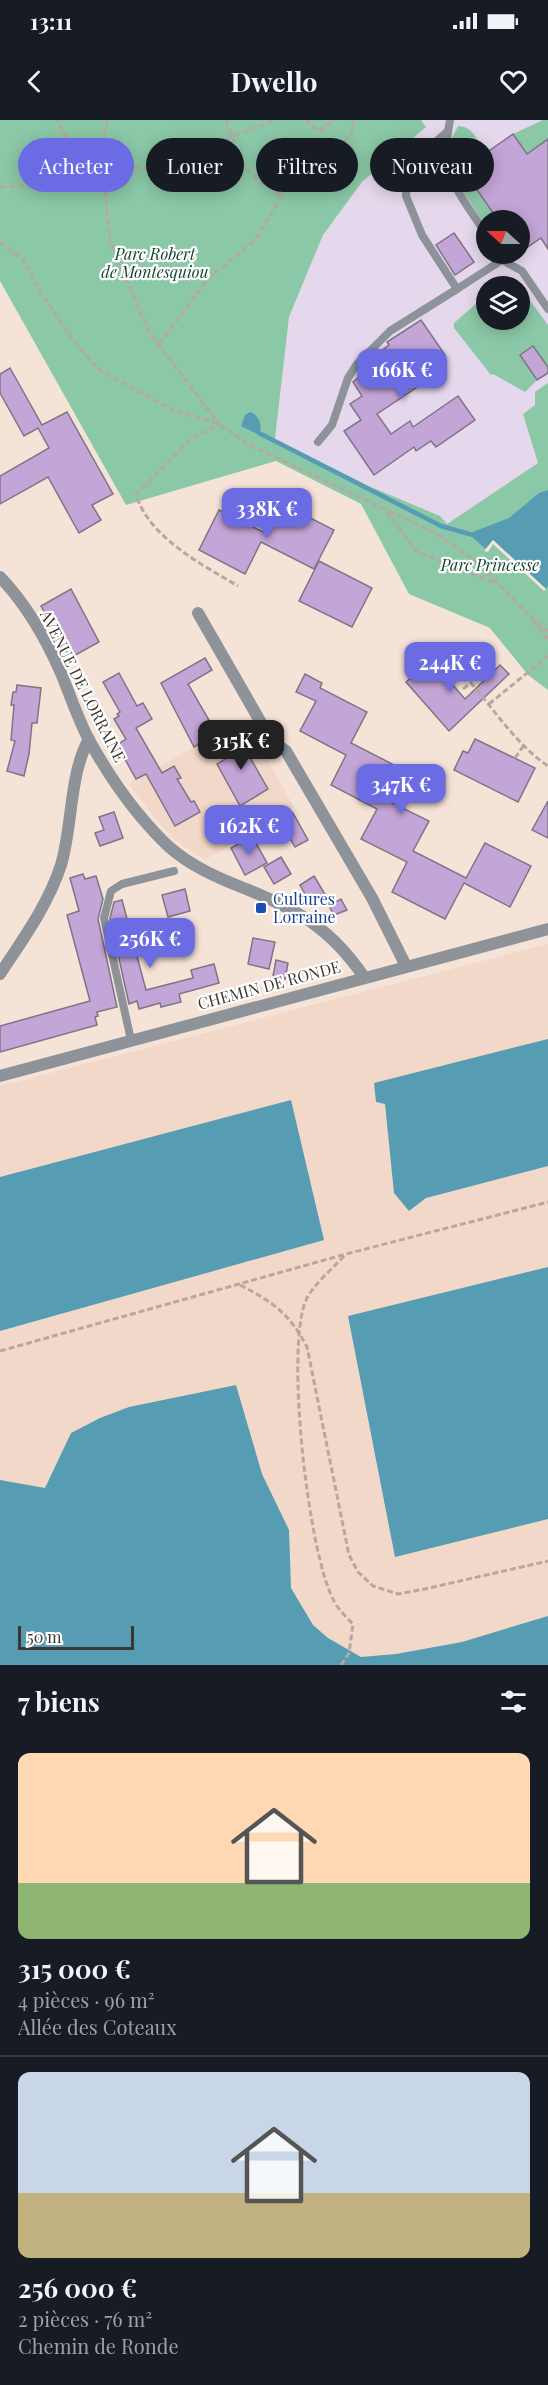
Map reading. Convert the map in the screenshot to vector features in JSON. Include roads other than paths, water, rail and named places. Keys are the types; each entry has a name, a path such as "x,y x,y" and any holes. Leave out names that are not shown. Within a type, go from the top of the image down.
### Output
{"street":[{"name":"AVENUE DE LORRAINE","path":"0,577 34,622 59,669 89,739 122,793 142,820 169,847 209,874 269,899 310,921 333,937 364,977"},
{"path":"198,613 271,740 286,751 372,898 406,966"},
{"path":"0,974 44,905 61,865 71,823 80,755 89,739"},
{"name":"CHEMIN DE RONDE","path":"0,1076 548,929"}],"lane":[{"path":"450,120 448,171 476,217"},
{"path":"448,131 407,167 406,196 426,244 457,289"},
{"path":"318,442 332,425 348,378 357,364 390,331 457,289 491,264"},
{"path":"511,264 522,271 548,309"},
{"path":"131,1040 104,918 106,905 111,891 122,884 174,871"}],"water":[{"path":"250,412 259,421 261,428 259,435 241,426 245,415"},
{"path":"548,490 548,585 546,589 493,540 486,549 473,538 473,532 509,518 539,493"},
{"path":"548,1039 548,1166 426,1198 409,1211 394,1193 385,1104 376,1102 374,1083"},
{"path":"291,1100 324,1240 0,1331 0,1177"},
{"path":"548,1267 548,1519 395,1557 348,1316"},
{"path":"236,1385 262,1474 289,1530 291,1588 313,1625 328,1638 361,1657 396,1654 462,1642 548,1616 548,1665 0,1665 0,1480 45,1488 71,1433 100,1418 129,1407"}],"waterway":[{"path":"259,433 441,526 473,535"}],"place":[{"name":"Cultures Lorraine","path":"261,908"}],"park label":[{"name":"Parc Robert de Montesquiou","path":"155,263"},
{"name":"Parc Princesse","path":"490,565"}]}
